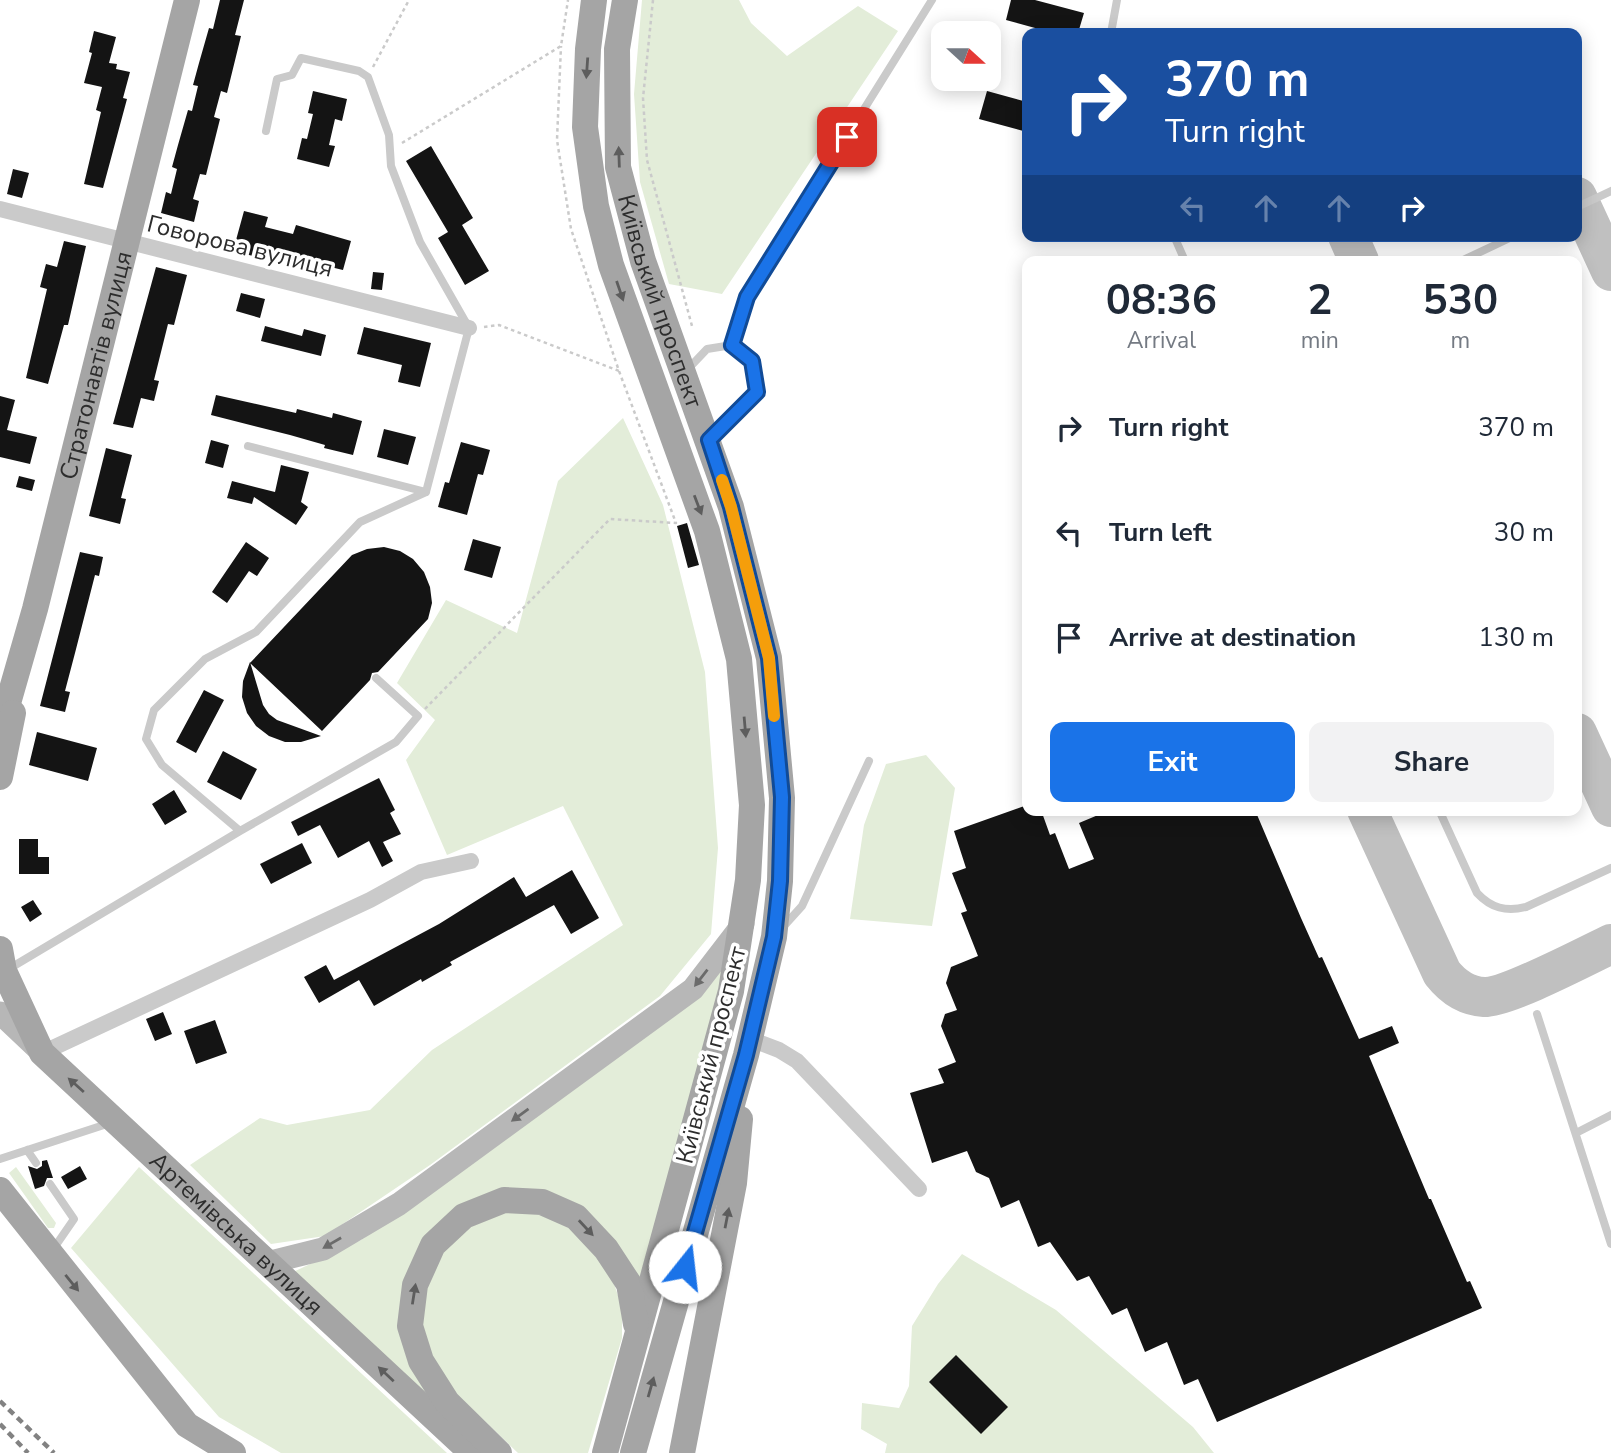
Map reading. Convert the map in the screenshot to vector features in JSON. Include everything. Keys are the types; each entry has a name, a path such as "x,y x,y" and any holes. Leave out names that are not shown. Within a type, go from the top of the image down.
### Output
{"main road":[{"name":"Стратонавтів вулиця","path":"0,731 35,609 187,0"},
{"name":"Київський проспект","path":"594,0 585,127 596,206 611,265 707,531 739,659 752,805 748,880 732,991 605,1453"},
{"name":"Київський проспект","path":"625,0 617,49 618,167 643,261 731,507 769,658 782,797 780,881 774,937 748,1047 632,1453"},
{"path":"657,395 684,373"},
{"path":"678,451 709,440"},
{"path":"0,777 35,609"},
{"path":"748,880 758,890 771,891 780,881"},
{"path":"743,924 755,921 765,923 774,937"},
{"path":"2,960 41,1053"},
{"path":"682,1453 734,1183 748,1047"},
{"name":"Артемівська вулиця","path":"41,1053 472,1453"},
{"path":"0,1190 187,1425 233,1453"},
{"path":"499,1453 447,1402 421,1361 410,1325 415,1285 433,1245 464,1216 504,1200 542,1202 576,1217 606,1250 629,1284 638,1331"},
{"path":"419,1405 493,1453"}],"street":[{"name":"Говорова вулиця","path":"0,209 468,328"},
{"path":"0,1034 41,1053 370,900 421,872 471,861"},
{"path":"267,1263 323,1249 399,1204 693,989 743,924"},
{"name":"Артемівська вулиця","path":"0,1013 41,1053"},
{"path":"748,1047 779,1050 797,1061 919,1189"},
{"path":"187,1425 209,1453"}],"lane":[{"path":"732,345 747,297 932,0"},
{"path":"1112,28 1117,0"},
{"path":"267,131 277,79 292,75 300,58 359,71 368,76 389,135 391,166 420,242 468,328 426,492"},
{"path":"1582,205 1611,191"},
{"path":"1472,256 1501,242"},
{"path":"684,373 707,349 732,345 752,361 757,392 709,440"},
{"path":"248,446 426,492"},
{"path":"240,831 162,765 146,739 154,710 205,659 256,632 360,522 426,492"},
{"path":"2,960 240,831 396,742 418,716 376,678"},
{"path":"774,937 802,906 869,761"},
{"path":"1442,816 1477,893 1498,908 1512,911 1526,907 1611,868"},
{"path":"1537,1014 1611,1244"},
{"path":"1576,1133 1611,1115"},
{"path":"0,1159 116,1121"},
{"path":"27,1150 36,1163"},
{"path":"50,1184 74,1219 50,1254"}],"path":[{"path":"368,76 409,0"},
{"path":"418,716 610,519 676,523 571,229 557,140 562,46 568,0"},
{"path":"653,0 643,98 647,160 692,326"},
{"path":"390,150 562,46"},
{"path":"468,328 499,326 620,371"}],"green space":[{"path":"642,0 739,0 751,23 787,56 858,6 898,31 722,294 669,284 640,182 634,94"},
{"path":"623,418 663,505 705,672 718,848 711,934 660,996 430,1165 325,1236 271,1244 190,1165 260,1118 287,1125 370,1110 432,1050 623,925 563,806 447,855 406,760 435,720 397,683 446,600 517,633 558,481"},
{"path":"926,755 955,788 932,926 850,919 864,825 886,764"},
{"path":"726,956 714,1013 637,1299 605,1232 479,1197 399,1310 407,1358 417,1377 434,1398 431,1402 289,1274 361,1240 695,993"},
{"path":"16,1167 56,1223 54,1228 48,1228 9,1173"},
{"path":"139,1167 447,1453 281,1453 219,1417 71,1248"},
{"path":"519,1206 572,1227 611,1275 622,1307 622,1338 588,1453 518,1453 450,1388 428,1353 421,1321 425,1286 443,1251 472,1224"},
{"path":"962,1254 1056,1310 1193,1427 1214,1453 885,1453 887,1444 861,1429 862,1403 899,1408 909,1386 912,1326 938,1284"}],"building":[{"path":"220,0 244,0 235,35 241,36 227,93 221,91 214,117 220,119 206,175 200,174 193,199 199,201 194,222 161,213 166,192 171,194 177,169 172,167 188,110 192,111 198,86 193,85 209,28 213,29"},
{"path":"1011,0 1035,0 1084,13 1080,28 1035,28 1006,20"},
{"path":"94,31 116,37 109,63 117,64 116,69 130,72 123,98 127,99 103,188 84,184 101,112 96,110 102,87 84,83 92,53 89,52"},
{"path":"313,91 347,99 342,121 335,119 329,145 335,146 329,167 297,159 302,138 307,139 313,114 308,113"},
{"path":"987,91 1022,101 1022,131 979,119"},
{"path":"431,146 473,218 462,225 489,271 465,285 438,238 448,232 406,161"},
{"path":"13,169 29,173 22,198 7,194"},
{"path":"244,211 268,217 265,227 293,234 296,225 351,241 343,270 259,250 257,257 233,251"},
{"path":"64,241 86,246 68,325 64,325 48,384 26,378 47,289 40,287 46,264 57,267"},
{"path":"156,267 187,275 174,325 168,324 154,380 159,381 154,401 141,398 133,428 113,424"},
{"path":"373,272 384,273 382,290 371,289"},
{"path":"241,293 265,299 260,318 236,311"},
{"path":"265,326 302,336 304,329 326,335 321,356 261,341"},
{"path":"364,327 431,343 420,387 398,382 402,365 357,354"},
{"path":"216,395 296,413 297,409 332,418 333,413 362,421 353,455 324,448 325,445 290,435 211,415"},
{"path":"0,396 15,400 7,430 37,437 30,464 0,457"},
{"path":"384,429 416,437 408,465 377,457"},
{"path":"211,440 229,445 223,468 205,463"},
{"path":"461,442 490,450 483,475 478,474 467,515 438,507 445,482 449,483"},
{"path":"106,448 132,455 121,498 126,499 120,524 89,516"},
{"path":"281,465 309,472 301,502 308,507 296,525 254,497 252,504 227,498 232,481 275,492"},
{"path":"19,476 35,480 32,491 16,487"},
{"path":"687,523 699,565 688,568 677,526"},
{"path":"473,539 501,547 492,578 464,570"},
{"path":"246,542 269,558 257,576 249,571 227,603 212,592"},
{"path":"384,547 400,551 413,559 424,572 432,603 428,619 378,672 372,673 370,680 322,731 250,663 352,555 367,549"},
{"path":"80,552 103,557 99,576 95,575 65,691 70,692 65,712 40,706"},
{"path":"250,662 263,705 269,714 277,720 321,736 301,742 285,742 269,736 256,726 247,713 242,697 243,681"},
{"path":"204,690 224,700 196,753 176,742"},
{"path":"37,732 97,748 88,781 29,765"},
{"path":"223,751 257,769 241,800 207,782"},
{"path":"379,778 395,810 390,813 401,834 383,842 393,861 382,867 369,841 338,858 320,825 298,836 291,822"},
{"path":"174,790 187,812 165,825 152,804"},
{"path":"1022,807 1022,816 1043,816 1050,835 1055,833 1069,869 1094,859 1079,823 1096,816 1258,816 1319,958 1322,957 1359,1039 1392,1026 1399,1043 1369,1056 1429,1199 1467,1282 1470,1281 1482,1308 1217,1422 1198,1379 1184,1385 1167,1342 1145,1352 1127,1308 1112,1315 1089,1276 1077,1281 1050,1242 1038,1247 1019,1200 1001,1208 989,1178 976,1172 967,1151 932,1163 910,1093 944,1083 938,1069 956,1062 941,1026 945,1014 957,1010 946,983 951,967 978,956 961,913 967,911 952,873 966,868 954,831"},
{"path":"19,839 38,839 38,857 49,857 49,874 19,874"},
{"path":"302,843 312,863 271,884 260,864"},
{"path":"572,870 599,918 571,934 554,905 450,962 452,965 422,982 421,979 374,1006 359,980 319,1003 304,977 326,965 334,980 439,924 514,877 526,897"},
{"path":"33,900 42,914 30,922 21,907"},
{"path":"163,1012 172,1034 155,1041 146,1019"},
{"path":"215,1020 227,1053 196,1064 184,1031"},
{"path":"47,1160 53,1178 47,1178 44,1186 35,1189 28,1166 37,1169 42,1166 42,1161"},
{"path":"80,1166 87,1179 68,1189 61,1177"},
{"path":"956,1355 1008,1407 981,1434 929,1382"}],"taxiway":[{"path":"1582,208 1611,271"},
{"path":"1351,242 1357,256"},
{"path":"1582,744 1611,807"},
{"path":"1370,816 1442,973 1460,990 1471,995 1495,996 1611,944"}],"railway":[{"path":"0,1401 54,1453"},
{"path":"0,1424 28,1453"}],"slow traffic":[{"path":"722,480 769,658 774,716"}],"route":[{"path":"685,1267 746,1055 774,937 780,881 782,797 769,658 731,507 709,440 736,416 757,392 752,361 732,345 747,297 847,137"}]}
